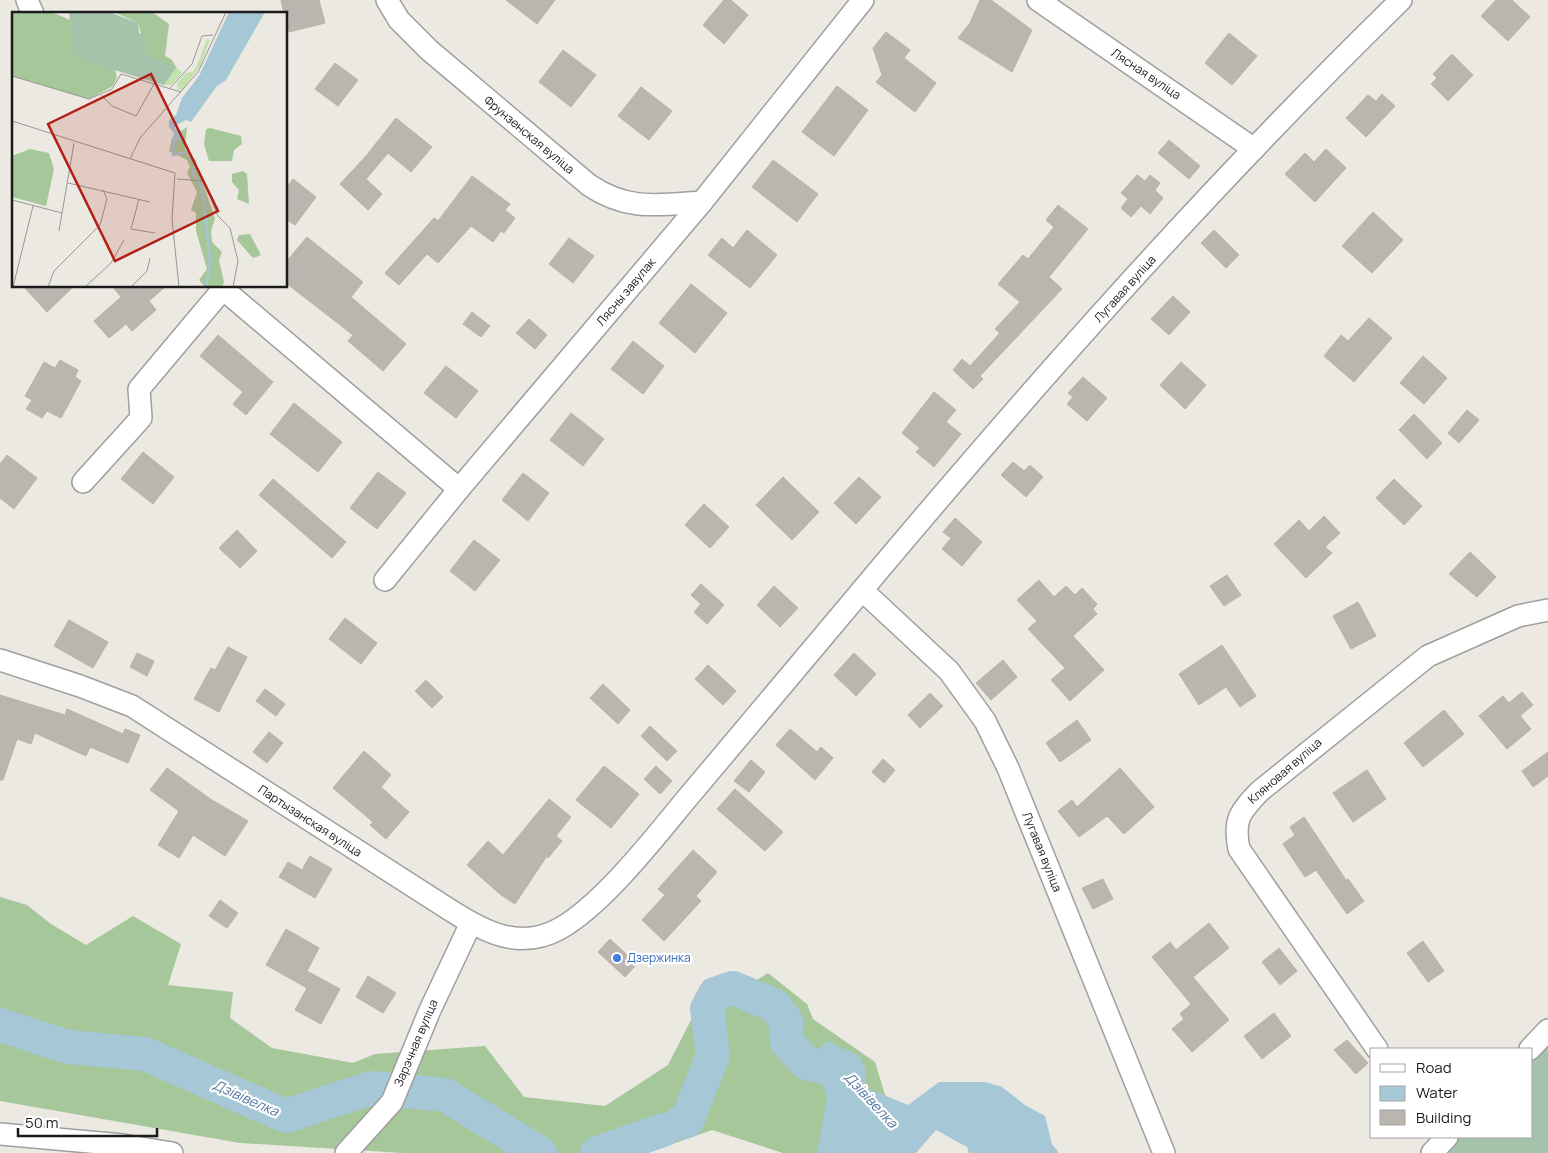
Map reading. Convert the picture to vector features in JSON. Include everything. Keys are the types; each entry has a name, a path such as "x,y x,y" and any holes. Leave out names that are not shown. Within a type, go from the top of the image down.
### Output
{"street":[{"path":"27,0 32,12"},
{"name":"Фрунзенская вуліца","path":"387,0 399,20 428,50 607,198 642,206 702,202"},
{"name":"Лясны завулак","path":"385,580 459,489 702,202 863,0"},
{"name":"Лясная вуліца","path":"1038,0 1254,149"},
{"name":"Лугавая вуліца","path":"610,885 659,832 862,590 1043,380 1254,149 1401,0"},
{"path":"83,482 141,418 139,389 223,289 459,489"},
{"name":"Лугавая вуліца","path":"862,590 949,672 985,720 1008,768 1164,1153"},
{"name":"Кляновая вуліца","path":"1376,1048 1239,849 1235,831 1240,811 1260,791 1428,656 1518,616 1548,610"},
{"name":"Партызанская вуліца","path":"0,660 80,686 132,706 491,934 521,939 541,937 559,929 582,913 610,885"},
{"name":"Зарэчная вуліца","path":"346,1153 369,1130 396,1091 430,1010 471,923"},
{"path":"1531,1048 1548,1030"},
{"path":"0,1134 123,1145 172,1153"}],"green space":[{"path":"0,897 27,905 51,924 86,945 133,916 181,944 168,985 233,992 230,1018 272,1048 353,1063 375,1054 485,1046 524,1097 605,1106 668,1065 691,1020 768,973 807,1004 813,1019 875,1062 903,1153 783,1153 712,1130 647,1153 403,1153 240,1143 0,1101"},
{"path":"1548,1041 1548,1153 1444,1153 1457,1138 1533,1138 1533,1057"}],"water":[{"path":"827,1041 860,1056 867,1088 908,1105 939,1082 985,1082 1002,1087 1025,1105 1045,1116 1052,1144 1059,1153 969,1153 967,1147 936,1130 916,1153 817,1153 827,1097 821,1080 806,1063"}],"building":[{"path":"281,0 319,0 325,23 289,32 288,12 284,12"},
{"path":"506,0 555,0 537,24"},
{"path":"724,0 731,0 748,15 724,44 703,25"},
{"path":"980,0 991,0 1032,30 1012,72 958,38 970,23"},
{"path":"1496,0 1512,0 1530,17 1508,41 1481,16"},
{"path":"886,32 910,50 904,58 936,83 915,112 876,82 882,75 873,48"},
{"path":"1229,33 1257,56 1232,85 1205,63"},
{"path":"563,50 596,75 571,107 539,82"},
{"path":"1452,54 1473,75 1448,101 1431,84 1437,78 1433,74"},
{"path":"335,63 358,80 338,106 315,89"},
{"path":"837,86 868,110 834,156 802,132"},
{"path":"641,87 672,111 649,140 618,116"},
{"path":"1382,94 1395,106 1366,137 1346,118 1368,95 1376,101"},
{"path":"396,118 432,147 411,172 388,153 366,179 382,194 368,210 340,184 366,156"},
{"path":"1169,140 1200,166 1189,179 1158,153"},
{"path":"1326,149 1346,168 1315,202 1285,174 1305,153 1314,162"},
{"path":"773,160 818,194 797,222 752,187"},
{"path":"1137,175 1145,181 1150,175 1160,183 1155,190 1163,198 1150,214 1141,206 1131,217 1121,208 1128,199 1121,193"},
{"path":"472,176 510,204 505,210 515,218 504,233 501,231 493,242 471,226 438,263 427,254 399,285 385,273 434,218 438,221"},
{"path":"293,179 316,197 295,225 288,220 288,185"},
{"path":"1058,205 1088,229 1049,277 1062,289 980,376 983,379 973,389 953,370 962,359 970,366 1000,333 995,329 1020,302 998,284 1023,255 1028,259 1054,227 1046,220"},
{"path":"1373,212 1403,240 1372,273 1342,246"},
{"path":"747,230 777,255 750,288 708,255 722,238 733,248"},
{"path":"1214,230 1239,255 1226,268 1201,243"},
{"path":"307,237 363,282 351,297 406,344 383,371 348,341 353,335 288,285 288,260"},
{"path":"569,238 594,256 573,283 549,264"},
{"path":"691,284 727,313 695,353 659,323"},
{"path":"25,288 72,288 47,312"},
{"path":"114,288 164,288 149,301 156,310 132,331 126,324 109,338 94,321 121,297"},
{"path":"1173,296 1190,312 1169,335 1151,319"},
{"path":"472,312 490,326 481,337 463,324"},
{"path":"1369,318 1392,338 1354,382 1324,356 1341,335 1348,341"},
{"path":"529,319 547,335 535,349 516,333"},
{"path":"218,335 273,382 246,415 233,404 243,392 200,356"},
{"path":"633,341 664,366 643,394 611,369"},
{"path":"1423,356 1447,378 1424,404 1400,383"},
{"path":"60,360 78,370 75,377 81,381 61,418 47,411 42,418 26,409 32,400 25,396 44,362 55,368"},
{"path":"1181,362 1206,385 1185,409 1160,385"},
{"path":"446,366 478,391 456,418 424,393"},
{"path":"1083,377 1107,398 1087,421 1067,404 1073,397 1068,393"},
{"path":"934,392 956,410 946,422 961,434 934,467 916,452 920,448 902,433"},
{"path":"294,403 342,442 318,472 270,434"},
{"path":"1467,410 1479,420 1459,443 1448,433"},
{"path":"571,413 604,439 583,466 550,440"},
{"path":"1414,414 1442,443 1427,459 1399,430"},
{"path":"143,452 174,477 153,504 121,479"},
{"path":"7,455 37,478 14,509 0,498 0,464"},
{"path":"1013,462 1024,471 1030,465 1043,477 1026,497 1001,475"},
{"path":"378,472 406,493 377,529 350,508"},
{"path":"523,473 549,493 528,521 502,500"},
{"path":"783,477 819,512 792,540 756,505"},
{"path":"859,477 881,497 856,524 834,503"},
{"path":"273,479 346,542 332,558 259,495"},
{"path":"1394,479 1422,506 1404,525 1376,498"},
{"path":"704,504 729,527 710,548 685,525"},
{"path":"1324,516 1340,533 1325,547 1332,553 1306,578 1274,544 1299,520 1309,531"},
{"path":"955,518 982,542 962,566 942,549 951,538 943,532"},
{"path":"237,530 257,551 240,568 219,548"},
{"path":"474,540 500,560 475,591 450,571"},
{"path":"1470,552 1496,577 1477,597 1449,574"},
{"path":"1227,575 1241,595 1224,606 1210,586"},
{"path":"1039,580 1054,597 1066,586 1075,595 1082,588 1097,604 1093,609 1097,614 1073,636 1104,670 1070,701 1051,680 1065,668 1028,629 1037,621 1017,600"},
{"path":"701,584 724,605 707,624 694,612 701,604 691,595"},
{"path":"774,586 798,608 780,627 757,605"},
{"path":"1358,602 1376,636 1351,649 1333,616"},
{"path":"345,618 377,643 361,664 329,639"},
{"path":"69,620 108,642 93,668 54,646"},
{"path":"1222,645 1256,696 1240,707 1226,687 1199,705 1179,674"},
{"path":"228,647 247,657 219,712 194,699 211,668 215,670"},
{"path":"137,653 154,661 147,676 130,667"},
{"path":"854,653 876,674 856,696 834,675"},
{"path":"1003,660 1017,677 991,700 976,683"},
{"path":"708,665 736,691 723,705 695,679"},
{"path":"426,680 443,697 432,708 415,691"},
{"path":"603,684 630,710 618,724 590,698"},
{"path":"265,689 285,704 276,716 256,701"},
{"path":"1522,692 1533,705 1520,716 1531,729 1507,749 1479,716 1503,696 1509,703"},
{"path":"930,693 943,706 920,728 908,715"},
{"path":"0,695 65,715 67,709 123,734 125,729 140,735 128,763 90,747 86,756 35,733 31,744 17,739 3,780 0,780"},
{"path":"1444,710 1464,734 1423,767 1404,743"},
{"path":"1077,720 1091,740 1060,762 1046,743"},
{"path":"650,726 677,751 667,761 641,736"},
{"path":"790,729 817,752 821,747 833,758 815,780 776,745"},
{"path":"269,732 283,743 267,763 253,752"},
{"path":"364,751 391,775 381,787 409,812 386,839 370,825 373,822 333,788"},
{"path":"1548,752 1548,776 1533,787 1522,771"},
{"path":"883,759 895,770 884,783 872,772"},
{"path":"751,760 765,772 749,792 734,781"},
{"path":"604,766 639,794 611,828 576,800"},
{"path":"656,766 672,781 660,794 644,779"},
{"path":"167,768 212,800 248,821 225,856 193,835 179,858 158,845 179,811 150,790"},
{"path":"1120,768 1154,807 1124,834 1107,816 1079,837 1058,811 1072,800 1077,807"},
{"path":"1367,770 1386,799 1353,822 1333,793"},
{"path":"735,789 783,832 765,851 717,809"},
{"path":"549,799 571,817 556,836 562,841 548,858 547,856 515,904 501,895 467,865 488,841 503,855"},
{"path":"1304,817 1346,880 1348,879 1364,901 1347,914 1316,870 1305,877 1283,844 1295,835 1290,827"},
{"path":"693,850 717,872 696,896 701,901 664,941 642,920 665,895 658,889"},
{"path":"310,856 332,869 315,898 279,877 288,862 302,870"},
{"path":"1103,879 1113,899 1093,909 1082,888"},
{"path":"220,900 238,913 227,928 209,916"},
{"path":"1209,923 1229,948 1193,977 1229,1020 1192,1052 1172,1029 1184,1019 1180,1014 1191,1004 1152,957 1170,942 1176,950"},
{"path":"286,929 319,948 307,971 340,989 321,1024 295,1010 307,988 266,965"},
{"name":"Дзержинка","path":"610,939 637,964 625,977 598,952"},
{"path":"1423,941 1444,971 1428,982 1407,953"},
{"path":"1279,948 1297,971 1280,985 1262,962"},
{"path":"368,976 396,993 383,1013 356,997"},
{"path":"1274,1013 1291,1036 1262,1059 1244,1036"},
{"path":"1347,1040 1368,1063 1356,1074 1334,1050"}],"waterway":[{"name":"Дзівівелка","path":"680,1123 687,1121 713,1055 707,1009 715,994 733,988 774,1005 786,1021 787,1042 806,1063 849,1073"},
{"name":"Дзівівелка","path":"0,1025 68,1047 145,1054 286,1116 371,1088 445,1095 540,1153"},
{"name":"Дзівівелка","path":"597,1153 663,1130"}],"place":[{"name":"Дзержинка","path":"617,958"}]}
